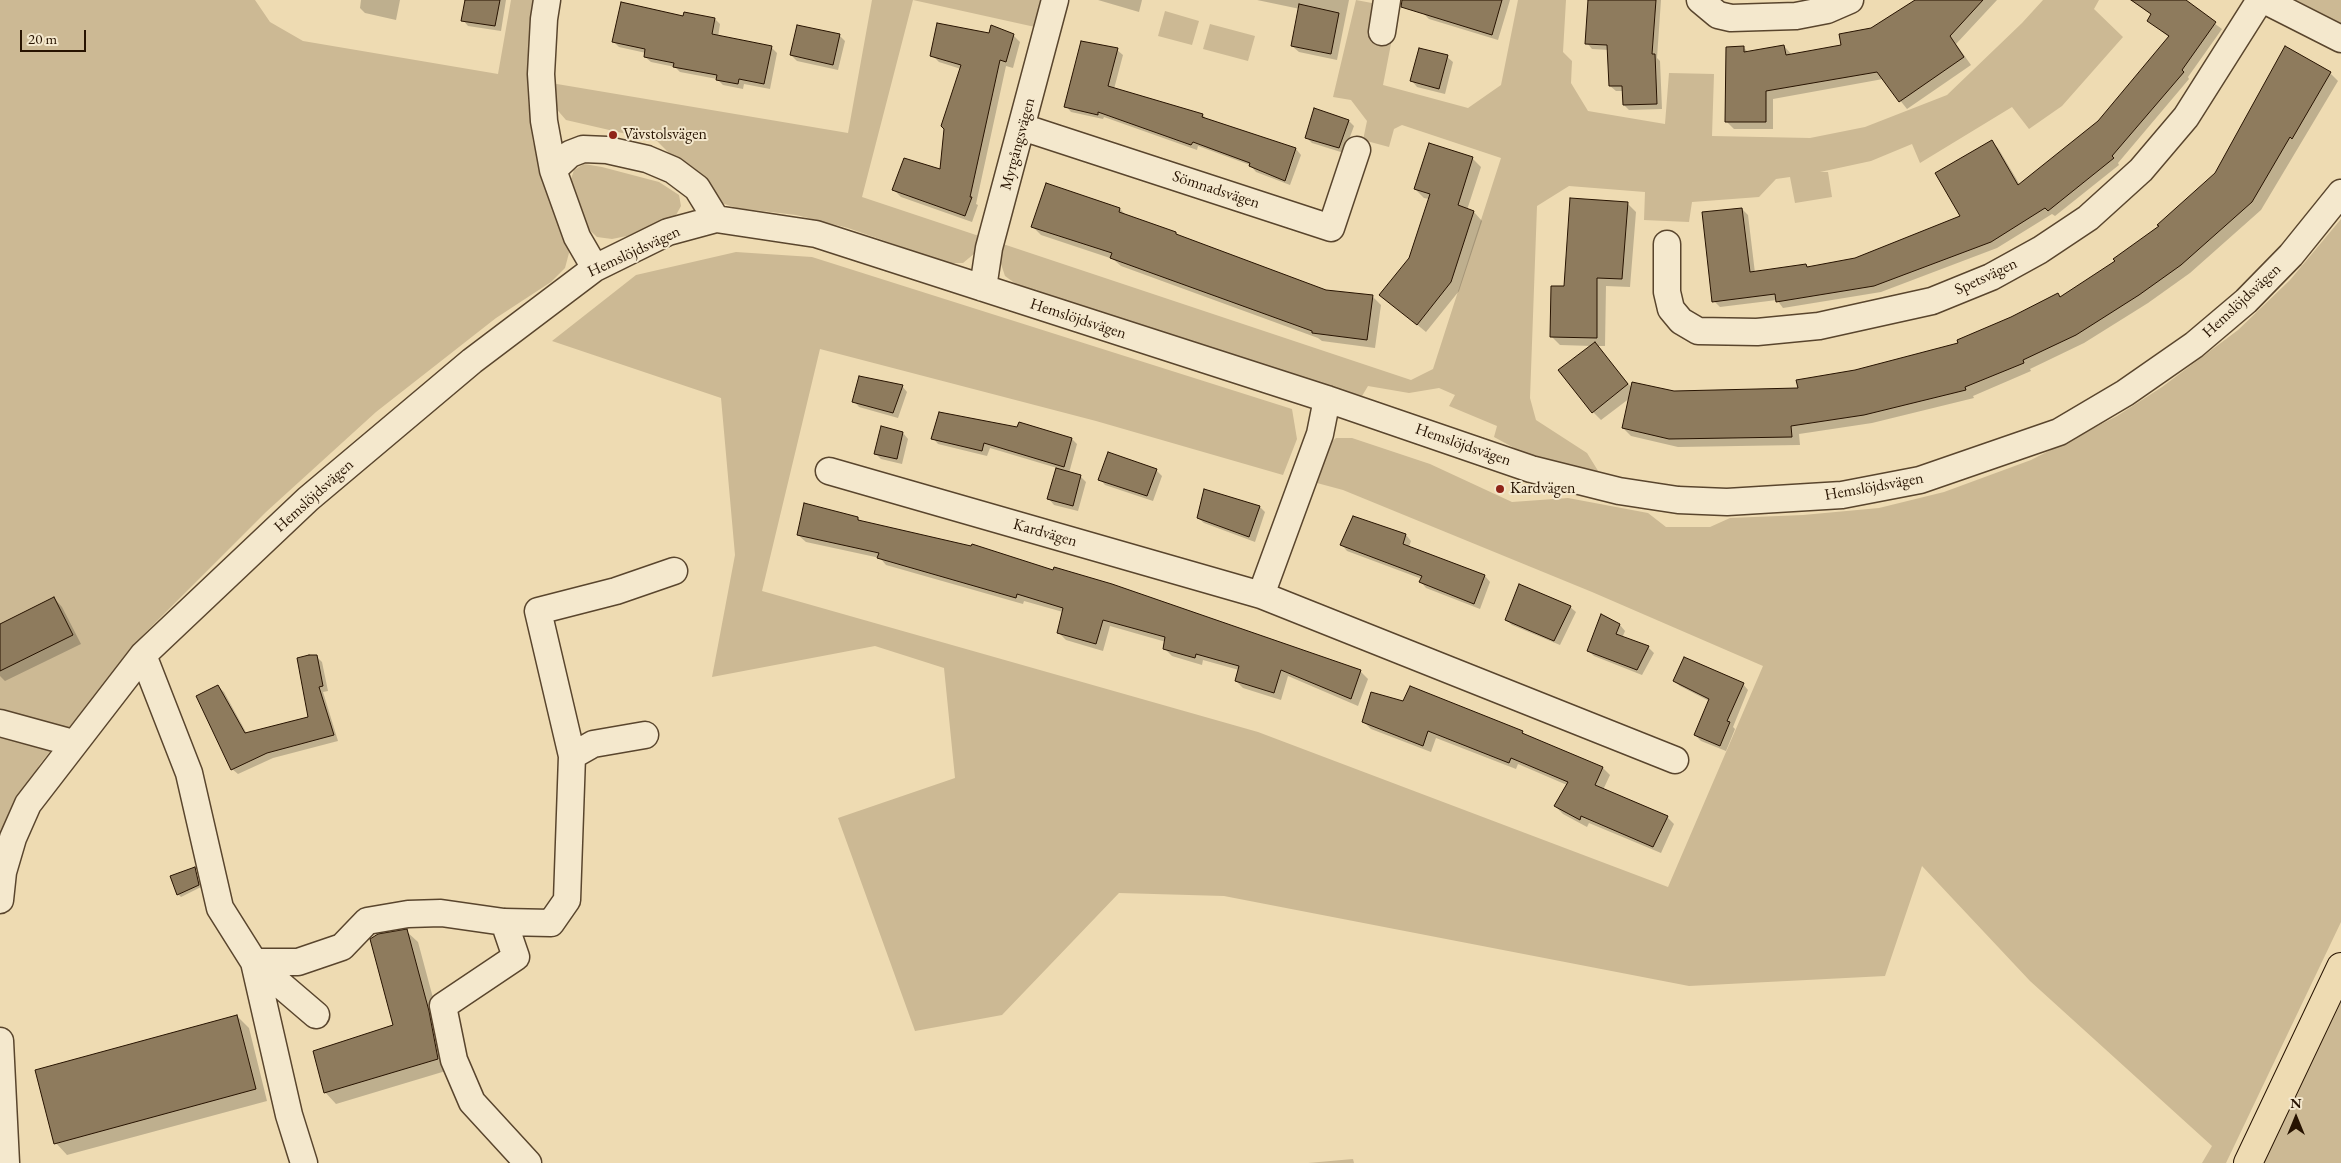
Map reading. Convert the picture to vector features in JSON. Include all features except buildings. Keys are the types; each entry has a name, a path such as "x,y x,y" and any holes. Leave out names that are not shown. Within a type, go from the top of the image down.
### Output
{"main road":[{"path":"2248,1163 2341,966"}],"street":[{"path":"547,0 541,74 544,120 553,170 577,236 595,268"},
{"name":"Myrgångsvägen","path":"983,288 990,248 1055,0"},
{"path":"1382,32 1386,0"},
{"path":"1700,0 1718,15 1731,18 1796,16 1827,10 1850,0"},
{"path":"2262,0 2341,39"},
{"name":"Spetsvägen","path":"1667,244 1667,292 1672,309 1681,321 1698,331 1757,332 1819,326 1932,301 1990,277 2040,250 2088,218 2141,170 2186,117 2262,0"},
{"name":"Sömnadsvägen","path":"1022,127 1331,228 1357,150"},
{"path":"553,170 570,154 583,149 607,150 647,159 673,170 697,188 716,219"},
{"name":"Hemslöjdsvägen","path":"0,900 2,875 13,838 28,804 73,743 143,655 308,499 472,362 595,268 668,232 716,219 816,234 1326,399 1531,469 1619,491 1678,500 1726,502 1842,495 1920,480 2058,432 2194,345 2246,301 2291,255 2341,193"},
{"path":"1261,595 1320,434 1326,399"},
{"name":"Kardvägen","path":"829,472 1261,595 1675,760"},
{"path":"254,962 298,962 342,947 367,921 408,914 441,913 504,922 551,923 567,900 572,756 538,611 616,591 674,571"},
{"path":"143,655 189,773 220,908 254,962 316,1015"},
{"path":"0,723 73,743"},
{"path":"572,756 593,744 645,735"},
{"path":"504,922 516,957 443,1006 454,1060 472,1102 528,1163"},
{"path":"254,962 289,1115 304,1163"},
{"path":"0,1041 6,1163"}],"shaded area":[{"path":"0,0 255,0 270,22 303,41 498,74 511,0 536,0 527,67 528,100 533,142 566,234 569,253 565,268 551,282 496,318 376,412 266,512 143,635 40,764 2,831 0,840"},
{"path":"872,0 913,0 862,197 982,237 975,253 963,263 948,263 848,228 796,215 737,208 718,202 657,141 566,120 553,105 551,83 848,133"},
{"path":"913,0 1041,0 1035,27"},
{"path":"1356,0 1398,8 1383,85 1468,108 1501,85 1518,0 1566,0 1563,52 1572,61 1571,83 1588,111 1665,124 1669,73 1714,74 1712,136 1810,138 1865,127 1947,95 2022,23 2043,0 2099,0 2094,9 2123,37 2062,106 2029,129 2012,107 1920,163 1912,144 1871,161 1820,172 1828,172 1832,197 1795,203 1790,177 1776,179 1759,197 1692,202 1689,222 1644,220 1645,192 1569,186 1537,206 1530,398 1536,420 1587,453 1600,474 1529,456 1494,437 1497,426 1449,406 1455,395 1439,388 1409,393 1368,386 1362,396 1016,284 1005,276 1000,261 1003,244 1411,380 1433,369 1501,158 1402,125 1394,129 1389,147 1363,140 1367,121 1351,100 1333,97"},
{"path":"2291,0 2341,0 2341,25"},
{"path":"1165,11 1199,21 1192,45 1158,36"},
{"path":"1210,24 1255,36 1248,61 1203,49"},
{"path":"584,164 659,182 679,195 681,206 676,215 627,236 612,239 597,237 582,223 570,182 574,170"},
{"path":"2341,219 2341,922 2226,1163 2202,1163 2212,1146 2030,981 1922,866 1885,976 1689,986 1224,896 1119,893 1002,1015 915,1031 838,818 955,778 944,668 875,646 712,677 735,555 721,398 552,341 636,275 736,252 812,257 1292,409 1297,439 1283,475 1096,421 820,349 762,591 1258,732 1668,887 1763,666 1592,592 1343,490 1317,483 1327,446 1336,438 1352,438 1430,464 1512,502 1568,498 1648,513 1666,527 1710,527 1730,518 1803,515 1879,508 1944,492 2031,460 2117,416 2162,387 2238,330 2290,280"},
{"path":"2341,993 2341,1163 2264,1163 2295,1089"},
{"path":"1353,1159 1354,1163 1308,1163"}],"place":[{"name":"Vävstolsvägen","path":"613,135"},
{"name":"Kardvägen","path":"1500,489"}]}
